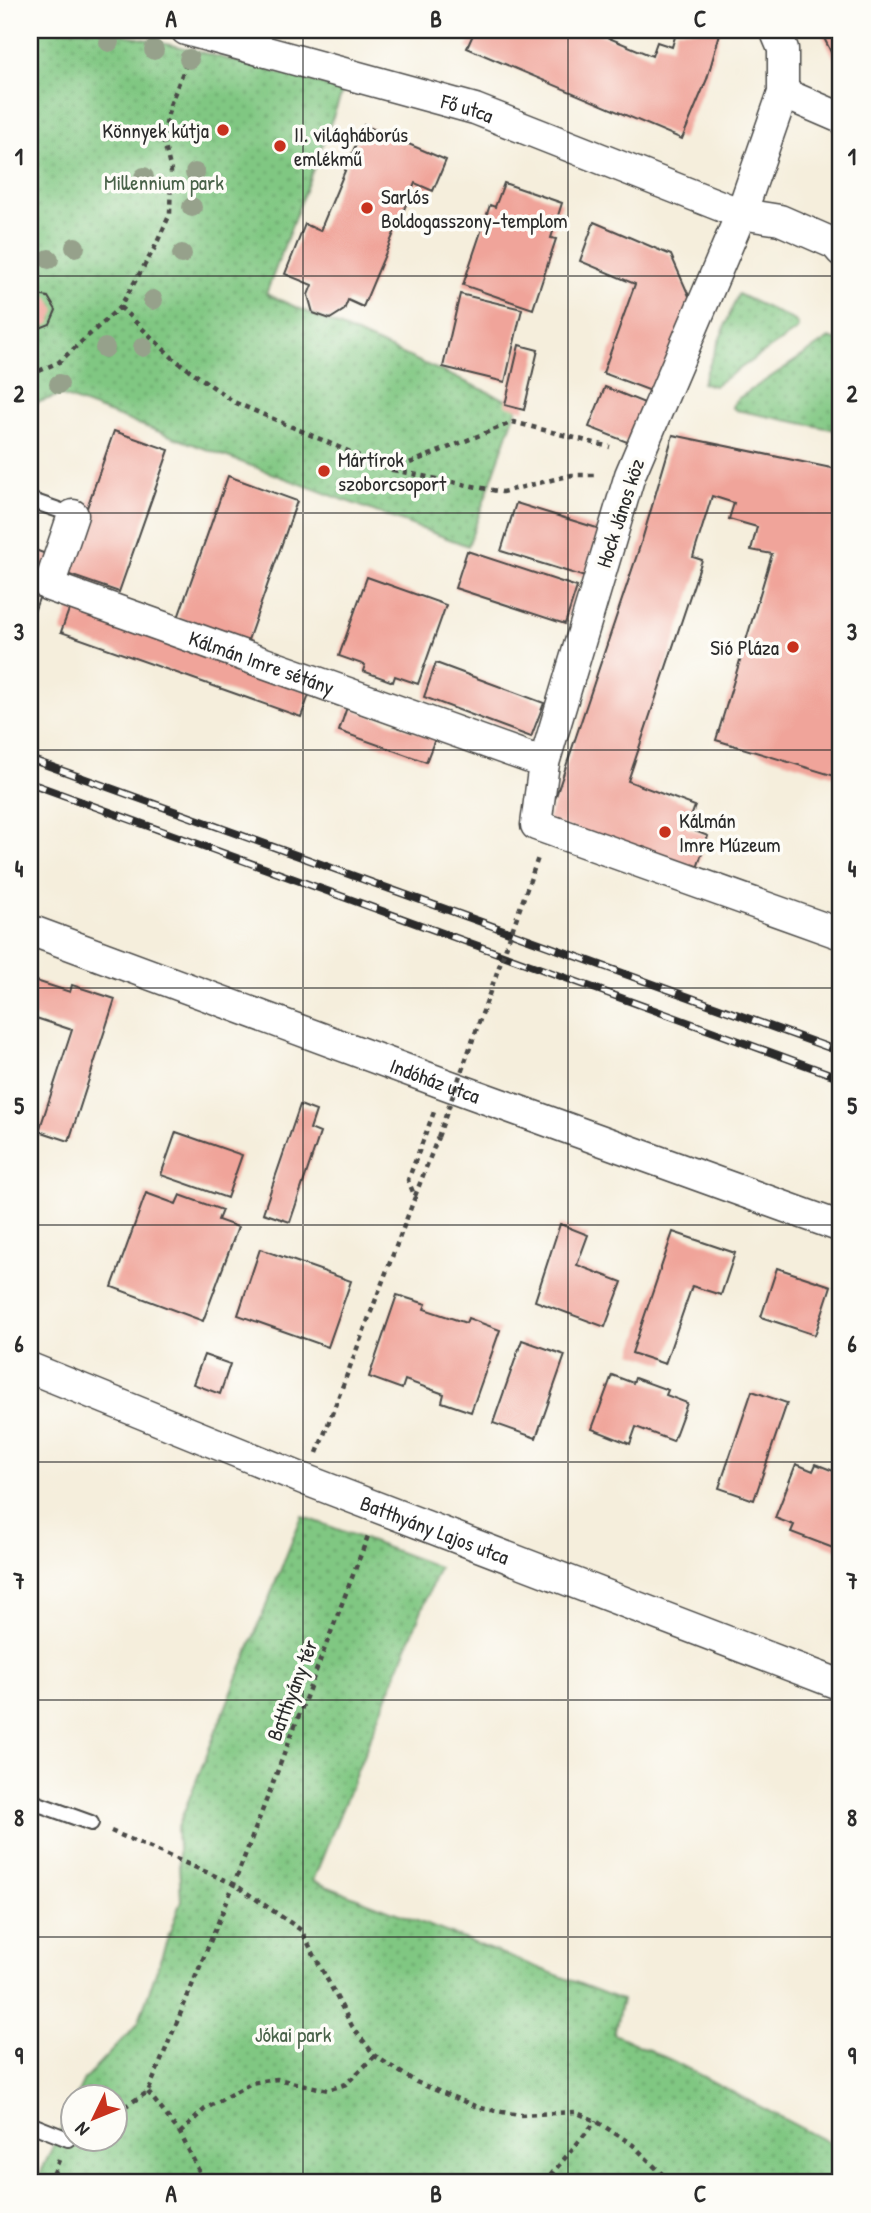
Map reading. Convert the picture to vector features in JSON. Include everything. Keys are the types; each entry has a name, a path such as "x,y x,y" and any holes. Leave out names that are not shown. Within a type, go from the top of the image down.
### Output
{"street":[{"name":"Hock János köz","path":"775,30 783,49 783,93 741,214 634,465 544,763 536,825 841,934"},
{"name":"Fő utca","path":"192,31 475,109 741,214 780,220 835,244 841,251"},
{"path":"783,93 841,118"},
{"name":"Kálmán Imre sétány","path":"73,515 49,586 544,763"},
{"name":"Indóház utca","path":"30,930 841,1227"},
{"name":"Batthyány Lajos utca","path":"30,1368 306,1480 841,1685"}],"lane":[{"path":"30,500 73,515"},
{"path":"30,1801 91,1823"},
{"path":"30,2124 60,2136"}],"path":[{"path":"30,375 59,362 120,307 154,249 170,214 171,171 163,138 192,31"},
{"path":"120,307 174,359 234,402 392,470 502,492 572,475 634,465"},
{"path":"392,470 513,422 634,465"},
{"path":"306,1480 438,1137 539,856"},
{"path":"415,1197 408,1180 445,1084"},
{"name":"Batthyány tér","path":"148,2092 234,1884 379,1507"},
{"path":"91,1823 234,1884 301,1930 352,2026 375,2056 415,2082 480,2108 519,2115 575,2112 596,2121 633,2145 671,2183"},
{"path":"180,2133 205,2109 251,2083 277,2079 328,2090 346,2084 375,2056"},
{"path":"130,2103 148,2092 180,2133 205,2183"},
{"path":"544,2183 596,2121"}],"green space":[{"name":"Millennium park","path":"30,30 103,30 189,49 343,90 266,294 518,405 468,546 60,395 30,405"},
{"path":"738,294 795,321 797,330 714,386 702,383"},
{"path":"829,338 841,342 841,431 732,407 736,400"},
{"name":"Jókai park","path":"302,1516 439,1567 313,1881 622,2000 614,2034 673,2061 841,2149 841,2183 36,2183 60,2131 60,2154 130,2154 130,2084 82,2084 138,2023 181,1900 177,1829"}],"building":[{"path":"475,30 590,30 652,56 657,42 672,47 677,30 721,30 707,79 682,139 467,48"},
{"path":"820,30 841,30 841,72"},
{"name":"Sarlós Boldogasszony-templom","path":"364,125 446,160 433,191 415,183 363,307 348,300 344,310 330,319 313,313 308,295 312,285 285,274 305,224 320,231"},
{"path":"504,183 562,203 551,238 556,239 533,309 463,285 490,205 495,207"},
{"path":"594,222 671,255 693,305 659,394 603,373 635,284 580,261"},
{"path":"460,294 522,309 505,382 443,367"},
{"path":"37,295 48,297 56,310 50,324 40,328 30,325 30,298"},
{"path":"519,345 538,350 524,410 505,405"},
{"path":"605,387 647,404 632,444 589,427"},
{"path":"114,431 169,450 119,592 64,573"},
{"path":"673,435 841,470 841,778 716,740 772,554 751,550 757,527 729,519 734,503 712,496 693,557 702,560 628,781 695,806 687,828 708,836 696,871 548,820 642,540"},
{"path":"228,476 297,501 247,643 178,618"},
{"path":"516,503 600,529 585,577 501,551"},
{"path":"30,548 54,557 30,623"},
{"path":"467,551 577,587 565,624 455,588"},
{"path":"367,577 446,605 418,684 395,676 393,682 363,671 365,665 339,656"},
{"path":"70,607 310,692 301,717 61,632"},
{"path":"436,663 544,703 531,737 424,697"},
{"path":"347,707 435,739 426,762 339,731"},
{"path":"30,979 70,992 72,985 115,999 69,1141 39,1131 72,1030 30,1016"},
{"path":"300,1105 316,1111 310,1129 320,1133 290,1222 263,1213"},
{"path":"176,1132 242,1155 227,1198 161,1175"},
{"path":"146,1193 176,1204 180,1195 222,1210 218,1220 238,1227 203,1321 112,1287"},
{"path":"560,1224 588,1235 577,1265 622,1282 605,1327 535,1301"},
{"path":"673,1232 735,1253 721,1295 692,1286 665,1364 632,1353"},
{"path":"260,1249 351,1281 328,1347 238,1315"},
{"path":"777,1268 831,1286 815,1335 761,1317"},
{"path":"397,1295 426,1304 424,1309 466,1323 468,1318 500,1330 471,1412 442,1402 444,1394 405,1380 402,1389 369,1377"},
{"path":"522,1340 565,1355 536,1438 493,1423"},
{"path":"204,1355 230,1364 220,1394 193,1384"},
{"path":"612,1375 633,1383 635,1378 668,1390 666,1395 687,1403 673,1441 636,1427 630,1444 592,1429"},
{"path":"752,1391 787,1403 754,1500 719,1488"},
{"path":"796,1464 813,1471 816,1464 841,1474 841,1551 791,1532 794,1525 775,1518"}],"railway":[{"path":"30,759 841,1052"},
{"path":"30,783 841,1078"}],"place":[{"name":"Könnyek kútja","path":"223,130"},
{"name":"II. világháborús emlékmű","path":"280,146"},
{"name":"Sarlós Boldogasszony-templom","path":"367,208"},
{"name":"Mártírok szoborcsoport","path":"324,471"},
{"name":"Sió Pláza","path":"793,647"},
{"name":"Kálmán Imre Múzeum","path":"665,832"}]}
